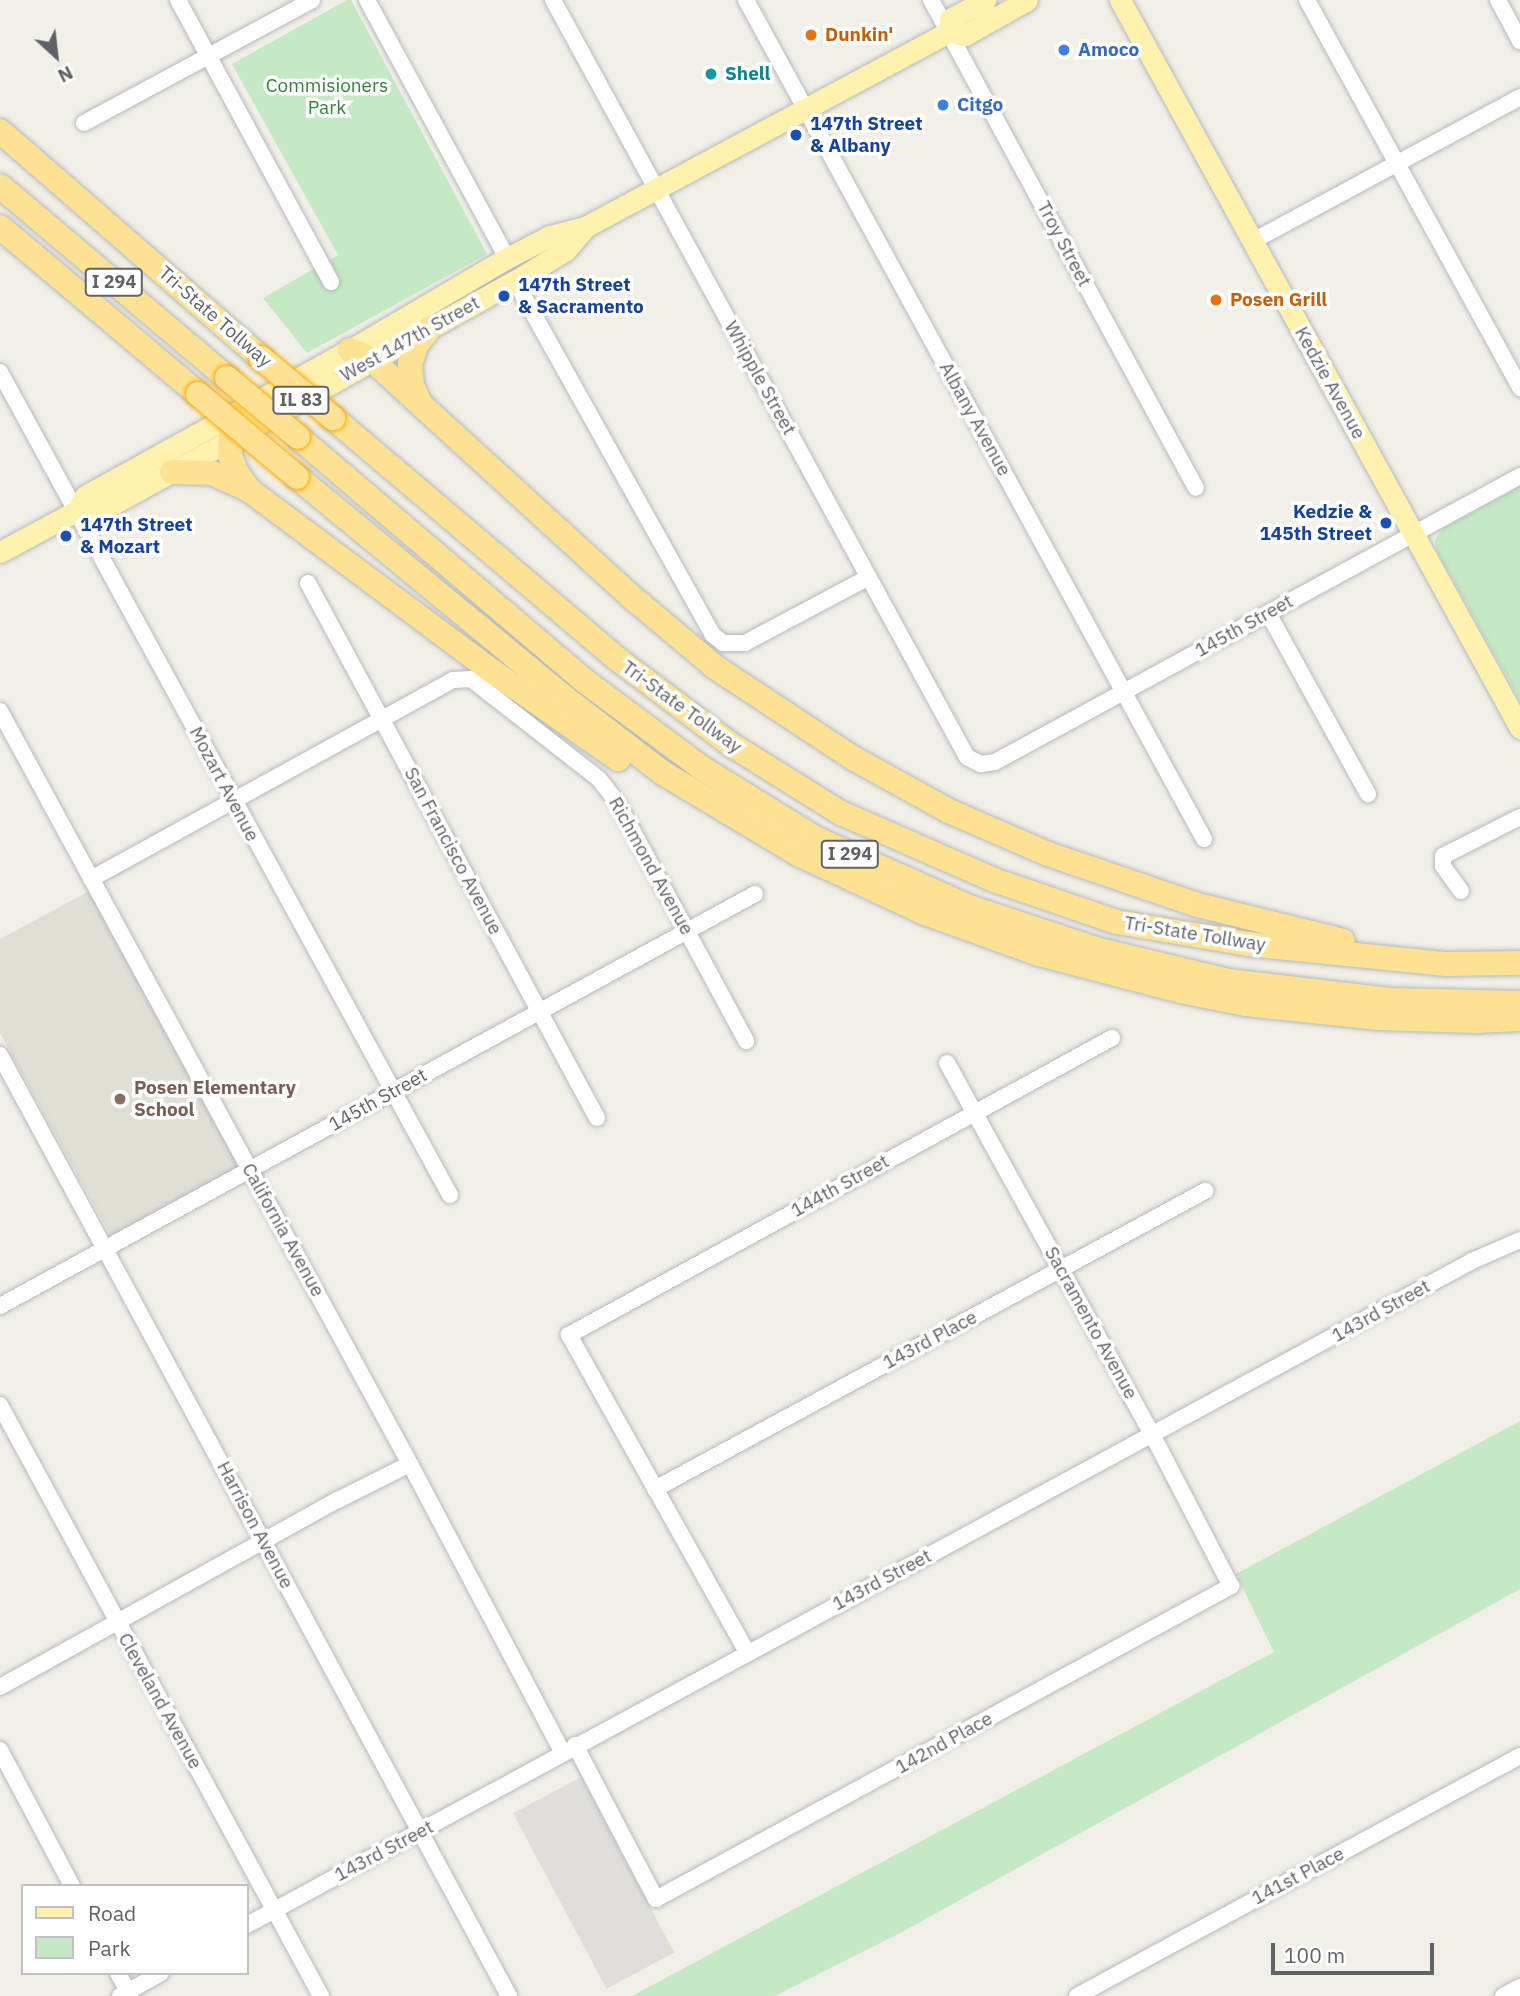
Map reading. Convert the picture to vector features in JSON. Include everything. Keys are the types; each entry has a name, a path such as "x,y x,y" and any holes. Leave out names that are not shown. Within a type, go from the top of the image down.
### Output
{"highway":[{"path":"0,114 47,168"},
{"name":"Tri-State Tollway","path":"0,131 47,168 261,358 616,658 730,744 841,813 994,880 1117,922 1248,944 1446,964 1520,964"},
{"name":"Tri-State Tollway","path":"0,186 586,682 702,768 815,838 970,907 1095,949 1228,981 1390,1000 1520,1003"},
{"path":"0,227 564,697 663,773 800,855 937,918 1039,954 1181,991 1257,1005 1379,1018 1476,1021 1520,1019"},
{"path":"422,404 411,385 410,364 415,349 429,329"},
{"path":"361,355 422,404 634,599 715,667 806,729 900,786 999,834 1148,890 1198,905 1446,964"},
{"path":"231,416 233,464 249,490"},
{"path":"172,472 212,473 249,490 492,671 647,779 766,847 800,855"}],"main road":[{"name":"West 147th Street","path":"949,32 950,19 985,0"},
{"name":"West 147th Street","path":"76,511 100,511 230,440 507,258 550,236 585,227 949,32 965,35 1027,0"},
{"name":"Kedzie Avenue","path":"1120,0 1520,728"},
{"name":"West 147th Street","path":"0,552 76,511 86,496 231,416 361,355 429,329 516,281 566,250 585,227"}],"street":[{"path":"178,0 331,282"},
{"path":"84,123 312,0"},
{"path":"367,0 507,258"},
{"name":"Whipple Street","path":"553,0 967,757"},
{"name":"Albany Avenue","path":"746,0 1204,839"},
{"name":"Troy Street","path":"931,0 1196,488"},
{"path":"1307,0 1520,388"},
{"path":"1497,0 1520,41"},
{"path":"1253,241 1520,97"},
{"path":"516,281 712,634 723,643 745,643 869,577"},
{"name":"Mozart Avenue","path":"0,372 232,802 450,1195"},
{"name":"145th Street","path":"967,757 981,764 995,762 1520,477"},
{"name":"San Francisco Avenue","path":"308,583 597,1118"},
{"path":"1268,613 1368,794"},
{"name":"Richmond Avenue","path":"382,719 453,680 471,679 599,779 617,802 746,1041"},
{"name":"California Avenue","path":"0,711 410,1464 568,1748 656,1899"},
{"path":"91,879 382,719"},
{"path":"1461,891 1443,866 1443,856 1520,817"},
{"name":"145th Street","path":"0,1306 755,894"},
{"name":"144th Street","path":"655,1489 569,1335 1112,1038"},
{"name":"Harrison Avenue","path":"0,1055 509,1996"},
{"name":"Sacramento Avenue","path":"947,1063 1153,1436 1231,1586"},
{"name":"143rd Place","path":"655,1489 1205,1191"},
{"name":"143rd Street","path":"248,1924 568,1748 1153,1436 1472,1261 1520,1240"},
{"name":"Cleveland Avenue","path":"0,1405 321,1996"},
{"path":"0,1687 265,1543 338,1500 410,1464"},
{"path":"655,1489 747,1652"},
{"name":"142nd Place","path":"656,1899 1231,1586"},
{"path":"0,1750 71,1884"},
{"name":"141st Place","path":"1077,1996 1520,1756"},
{"path":"119,1975 126,1995 158,1975"},
{"path":"1503,1996 1520,1986"}],"shaded area":[{"name":"Posen Elementary School","path":"91,890 240,1166 111,1236 0,1033 0,939"},
{"path":"581,1777 674,1953 606,1989 513,1813"}],"green space":[{"name":"Commisioners Park","path":"351,0 487,254 307,353 263,298 338,255 232,64"},
{"path":"1520,486 1520,701 1436,549 1435,540 1442,529"},
{"path":"1520,1421 1520,1589 904,1931 775,1996 632,1996 1274,1652 1236,1574"}],"place":[{"name":"Dunkin'","path":"811,35"},
{"name":"Amoco","path":"1064,50"},
{"name":"Shell","path":"711,74"},
{"name":"Citgo","path":"943,105"},
{"name":"147th Street & Albany","path":"796,135"},
{"name":"147th Street & Sacramento","path":"504,296"},
{"name":"Posen Grill","path":"1216,300"},
{"name":"Kedzie & 145th Street","path":"1386,523"},
{"name":"147th Street & Mozart","path":"66,536"},
{"name":"Posen Elementary School","path":"120,1099"}]}
